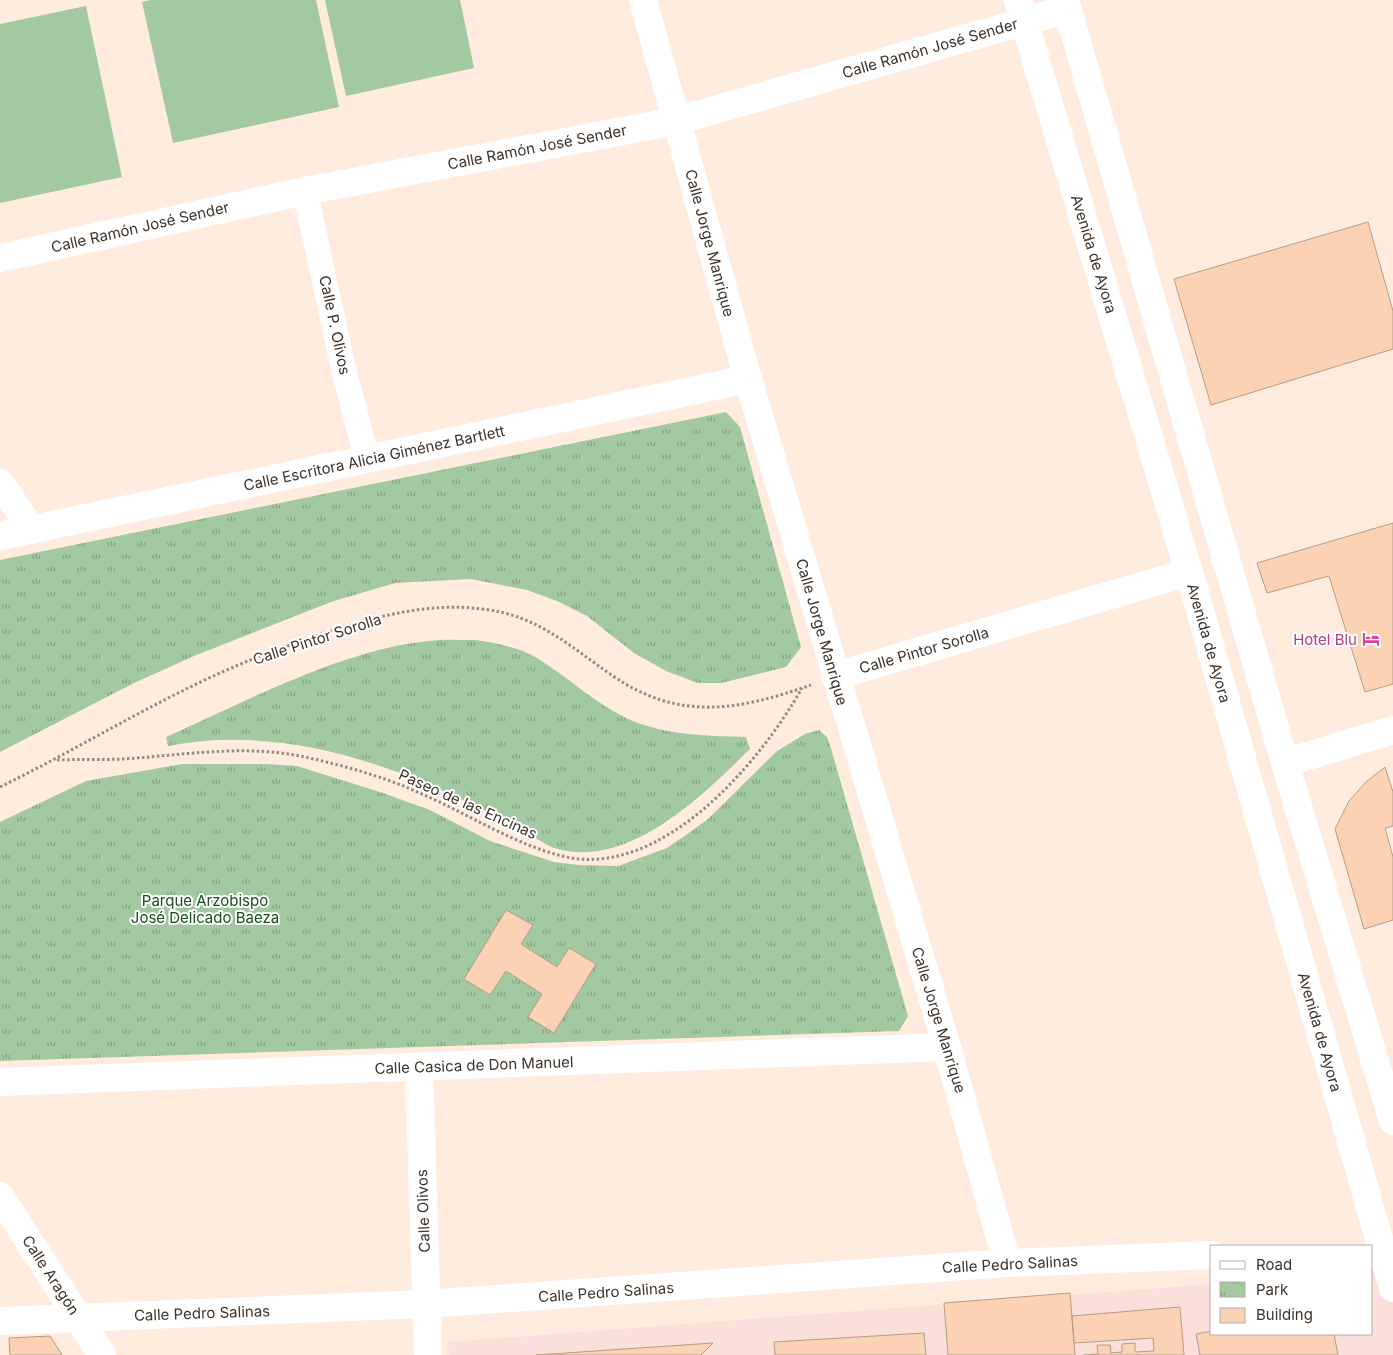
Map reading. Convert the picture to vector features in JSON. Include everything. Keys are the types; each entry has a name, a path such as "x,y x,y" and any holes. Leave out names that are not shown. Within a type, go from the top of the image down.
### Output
{"street":[{"name":"Calle Jorge Manrique","path":"643,0 748,379 947,1047 1007,1263"},
{"name":"Calle Ramón José Sender","path":"0,258 305,191 676,121 1021,10 1067,4"},
{"path":"1067,4 1285,763 1393,1121"},
{"name":"Avenida de Ayora","path":"1021,10 1189,572 1377,1249 1393,1288"},
{"name":"Calle P. Olivos","path":"305,191 343,367 367,459"},
{"name":"Calle Escritora Alicia Giménez Bartlett","path":"0,536 748,379"},
{"path":"0,483 32,530"},
{"path":"1176,529 1214,517"},
{"name":"Calle Pintor Sorolla","path":"835,676 1189,572"},
{"path":"1198,605 1237,595"},
{"path":"1285,763 1393,730"},
{"name":"Calle Casica de Don Manuel","path":"0,1082 947,1047"},
{"name":"Calle Olivos","path":"418,1067 428,1355"},
{"name":"Calle Aragón","path":"0,1196 102,1355"},
{"name":"Calle Pedro Salinas","path":"0,1321 425,1304 1007,1263 1210,1255"}],"path":[{"name":"Calle Pintor Sorolla","path":"0,788 56,760 122,722 243,663 359,622 413,611 451,608 482,609 517,616 547,628 622,681 651,697 685,707 723,707 747,703 802,688 835,676"},
{"name":"Paseo de las Encinas","path":"56,760 125,759 217,751 301,756 383,778 422,793 518,840 544,850 580,859 605,857 637,850 655,842 682,826 702,810 726,788 774,734 802,688"}],"shaded area":[{"path":"1393,1260 1393,1355 449,1355 448,1342 1210,1284 1210,1335 1373,1335 1373,1267"}],"green space":[{"path":"150,0 316,0 339,107 173,143 142,2"},
{"path":"325,0 460,0 474,68 346,96"},
{"path":"86,6 122,177 0,203 0,24"},
{"path":"726,412 740,427 801,647 786,667 721,683 698,683 666,671 634,653 587,616 557,601 527,590 471,579 395,583 331,602 194,656 134,683 0,752 0,560"},
{"path":"435,640 475,640 507,646 530,654 614,712 640,724 684,734 746,737 750,749 686,808 661,825 634,840 607,849 579,852 551,847 508,823 416,779 368,762 319,749 269,742 219,740 168,746 166,737 261,693 363,654 396,646"},
{"name":"Parque Arzobispo José Delicado Baeza","path":"819,730 827,737 830,745 908,1016 899,1031 0,1061 0,822 86,781 182,764 297,766 430,810 490,841 554,862 618,866 667,848 708,819 777,751 805,734"}],"building":[{"path":"1368,222 1393,311 1393,349 1211,405 1174,279"},
{"name":"Hotel Blu","path":"1393,523 1393,684 1365,692 1329,576 1267,593 1257,563"},
{"path":"1385,767 1393,792 1393,826 1385,828 1393,857 1393,920 1364,929 1335,829 1349,801 1366,782"},
{"path":"506,910 533,925 521,944 557,967 569,948 596,964 554,1033 528,1017 542,994 506,971 490,995 464,979"},
{"path":"1070,1293 1075,1355 948,1355 944,1303"},
{"path":"1180,1307 1184,1355 1083,1355 1098,1354 1097,1345 1110,1345 1111,1353 1122,1352 1122,1344 1135,1343 1135,1352 1154,1351 1153,1338 1074,1343 1072,1316"},
{"path":"1210,1331 1210,1335 1334,1335 1338,1355 1200,1355 1196,1334"},
{"path":"924,1333 926,1355 775,1355 774,1342"},
{"path":"50,1336 62,1355 10,1355 9,1338"},
{"path":"713,1343 701,1355 536,1355"}],"place":[{"name":"Hotel Blu","path":"1371,639"}]}
